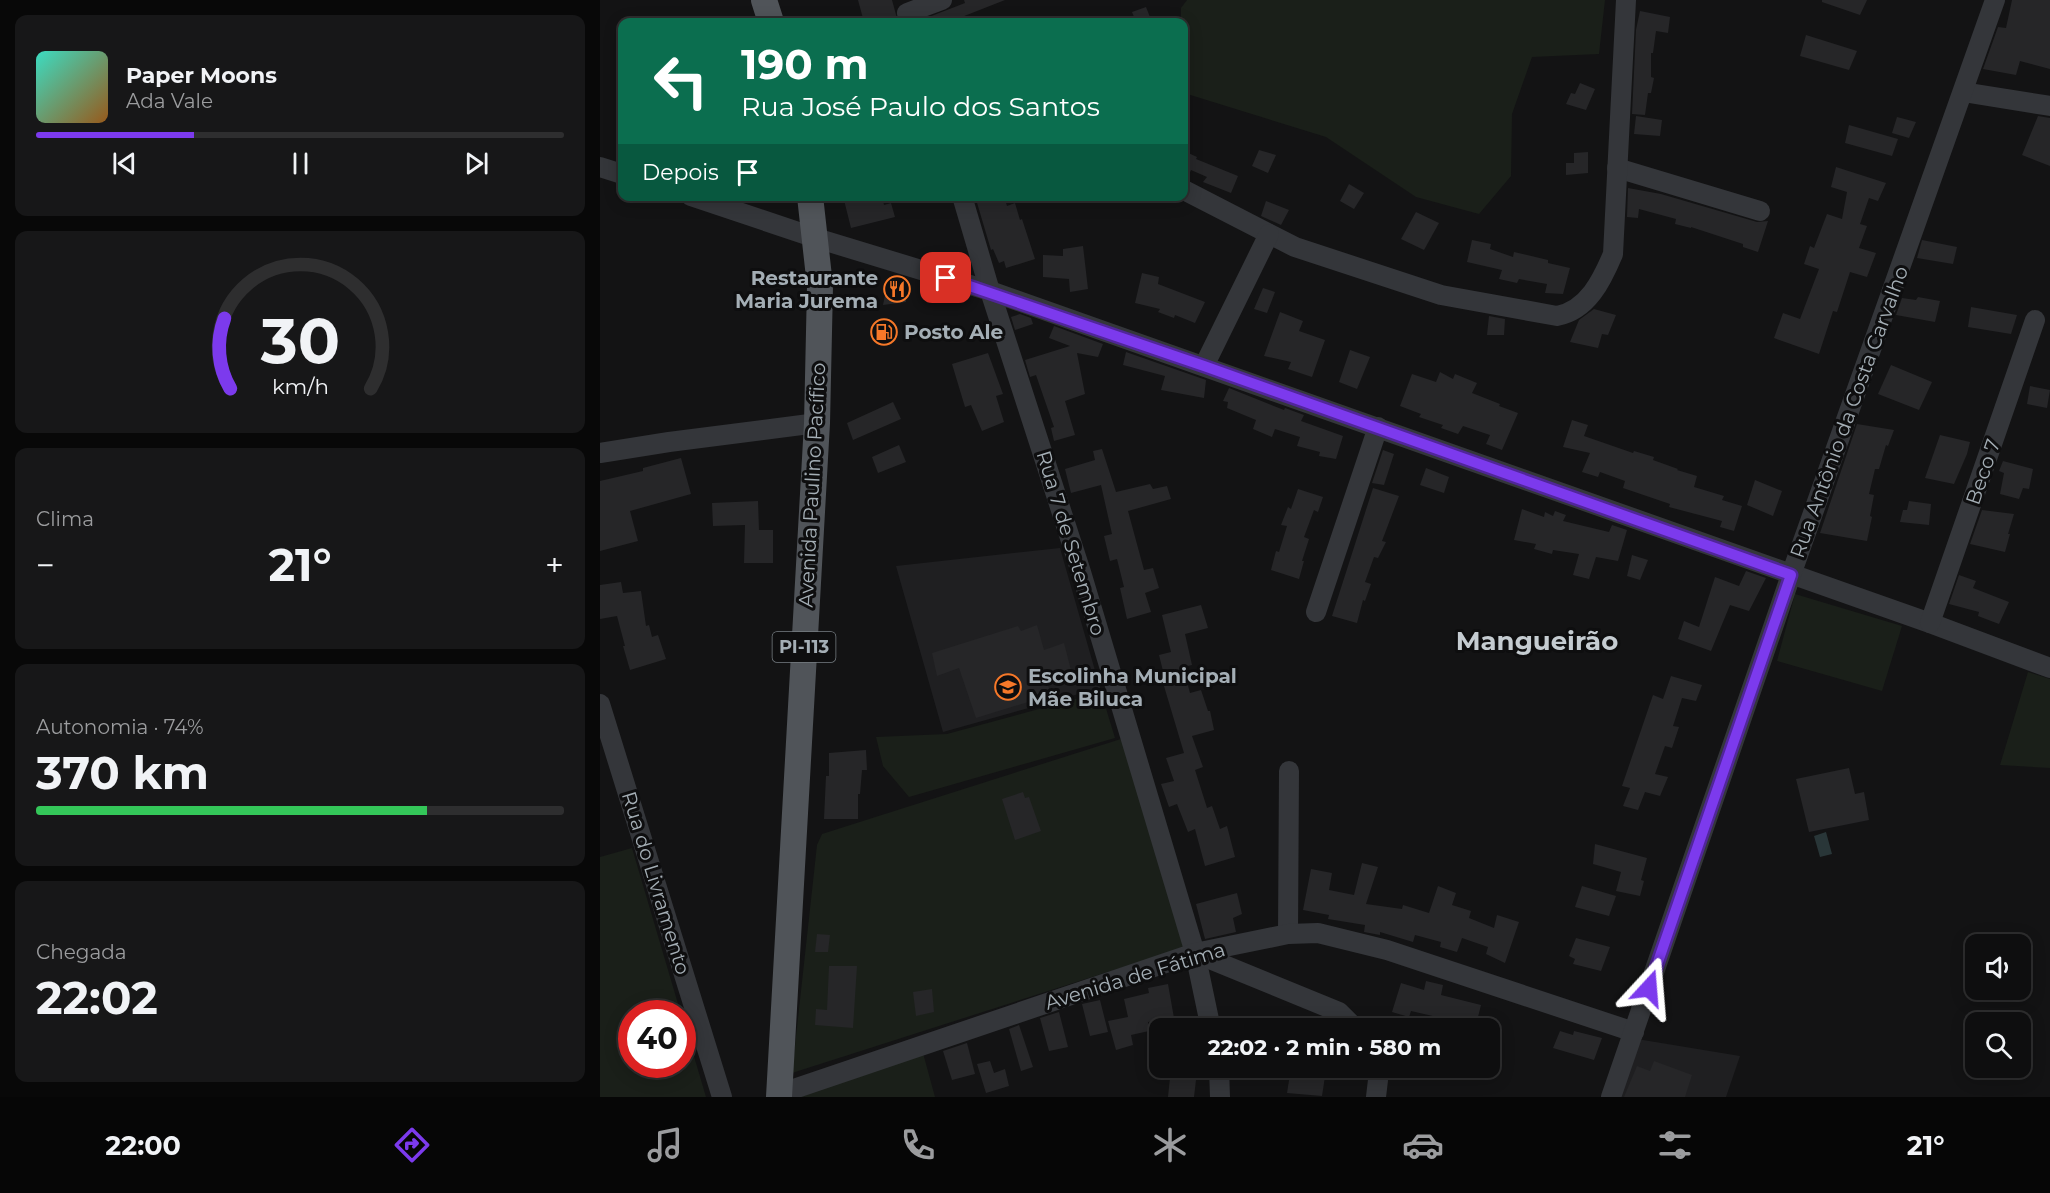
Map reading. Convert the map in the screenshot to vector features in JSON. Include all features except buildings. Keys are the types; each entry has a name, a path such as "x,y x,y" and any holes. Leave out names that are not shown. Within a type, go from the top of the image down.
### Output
{"main road":[{"path":"764,0 770,18"},
{"name":"Avenida Paulino Pacífico","path":"779,1095 817,423 820,286 811,201"}],"street":[{"path":"907,12 942,0"},
{"path":"1188,192 1295,247 1441,296 1557,316 1566,314 1589,298 1604,275 1613,254 1626,0"},
{"name":"Rua Antônio da Costa Carvalho","path":"1611,1097 1791,575 1995,0"},
{"path":"1963,92 2050,106"},
{"path":"600,166 618,173"},
{"path":"1617,168 1760,211"},
{"path":"706,201 816,238 990,291 1930,623 2050,668"},
{"name":"Rua 7 de Setembro","path":"963,201 990,291 1081,572 1195,953 1209,1018"},
{"path":"1204,366 1269,234"},
{"name":"Beco 7","path":"1930,623 2035,320"},
{"path":"600,453 817,423"},
{"path":"1316,612 1378,427"},
{"name":"Rua do Livramento","path":"600,704 722,1097"},
{"path":"1288,934 1289,771"},
{"name":"Avenida de Fátima","path":"779,1095 1195,953 1288,934 1318,933 1387,950 1634,1032"},
{"path":"1195,953 1339,1012 1345,1018"},
{"path":"1219,1078 1220,1097"},
{"path":"1376,1097 1378,1078"}],"shaded area":[{"path":"1187,0 1605,0 1599,54 1532,57 1512,114 1511,176 1479,214 1416,197 1326,137 1188,94 1188,18 1181,18 1181,8"},
{"path":"1060,548 1100,688 943,732 896,566"},
{"path":"1795,594 1902,626 1882,691 1777,661"},
{"path":"2028,672 2050,679 2050,768 2000,765"},
{"path":"1101,692 1115,738 909,797 883,766 876,737 947,734"},
{"path":"1124,738 1186,947 792,1073 817,845 822,834"},
{"path":"1826,832 1832,854 1820,857 1814,836"},
{"path":"632,848 677,1000 618,1000 618,1078 696,1078 696,1063 706,1097 600,1097 600,857"},
{"path":"1637,1039 1740,1056 1726,1097 1617,1097"},
{"path":"923,1053 935,1097 799,1097"}],"place":[{"name":"Restaurante Maria Jurema","path":"897,289"},
{"name":"Posto Ale","path":"884,332"},
{"name":"Escolinha Municipal Mãe Biluca","path":"1008,687"}],"district":[{"name":"Mangueirão","path":"1537,641"}],"route":[{"path":"946,278 990,291 1378,427 1791,575 1649,988"}]}
